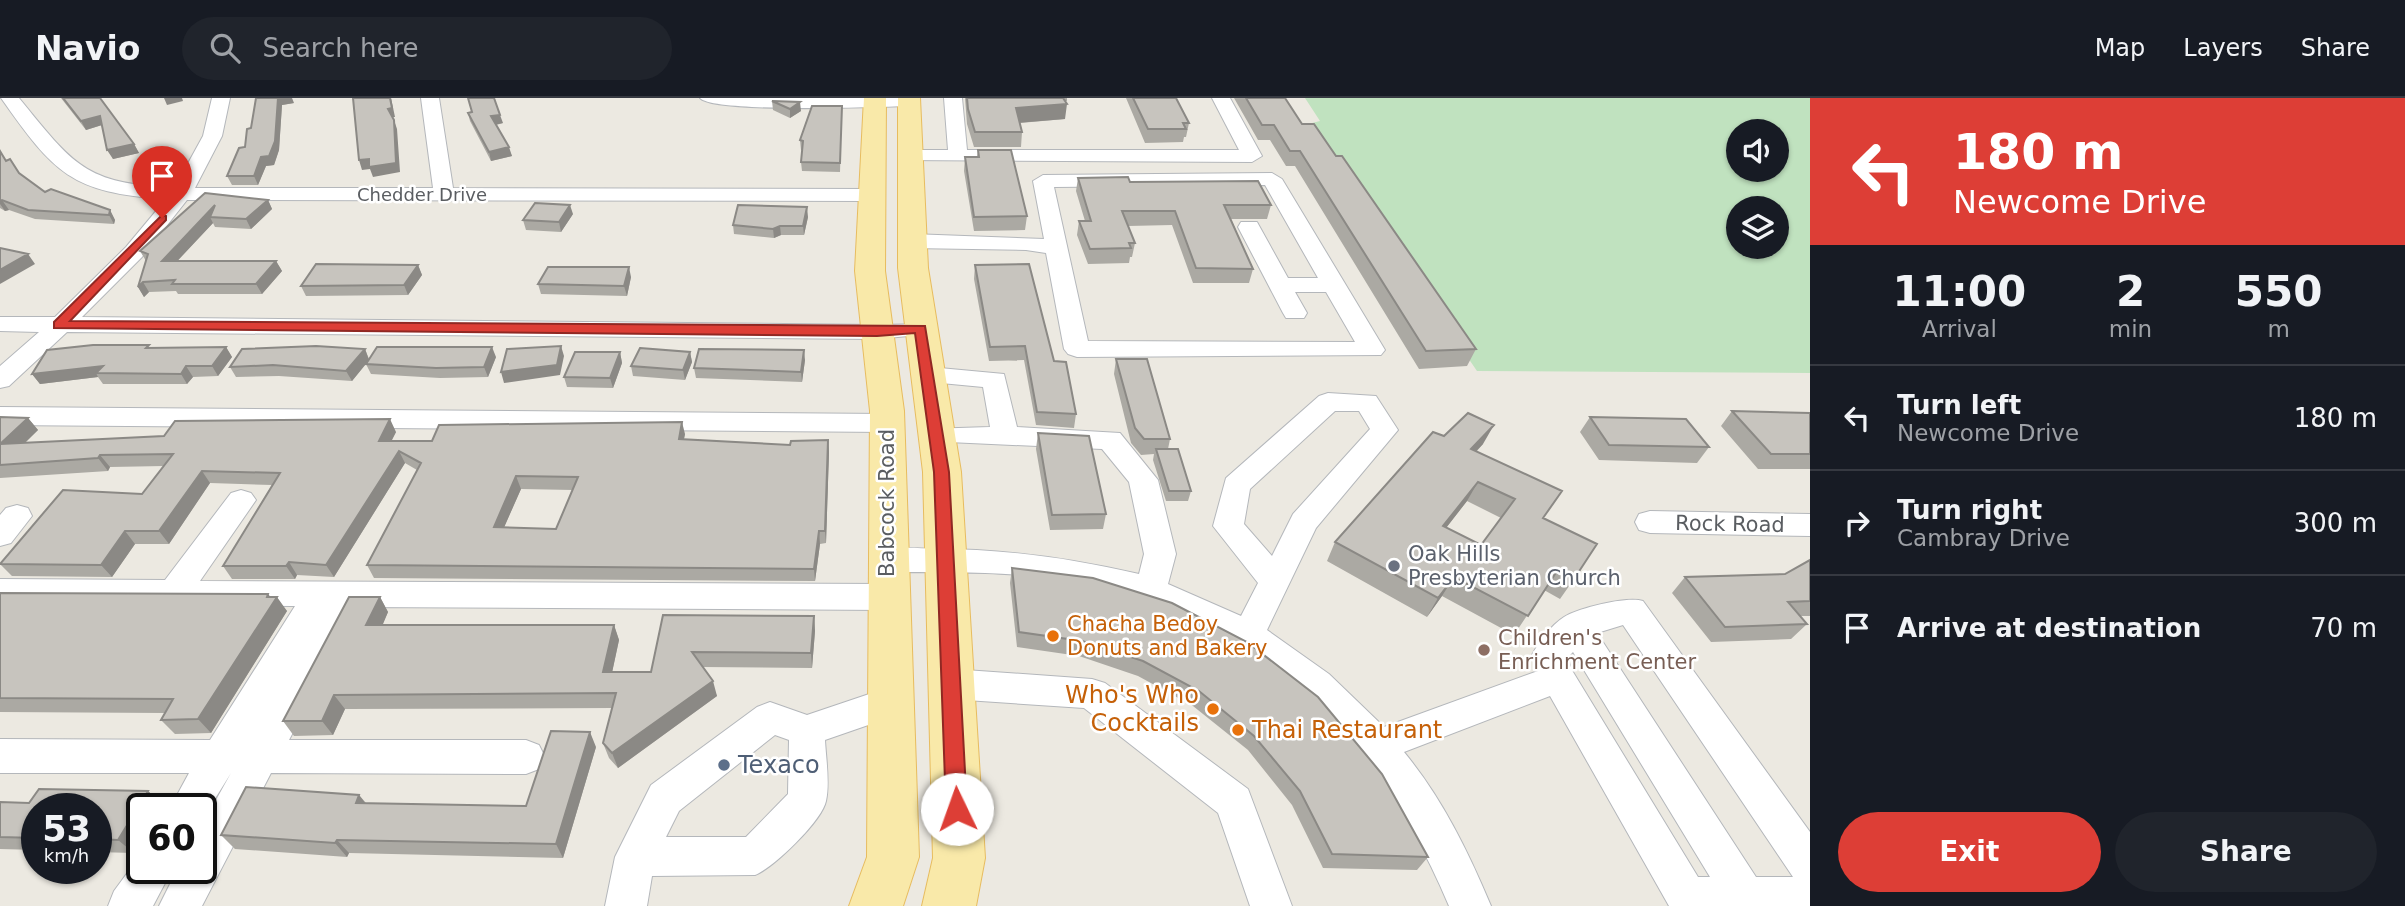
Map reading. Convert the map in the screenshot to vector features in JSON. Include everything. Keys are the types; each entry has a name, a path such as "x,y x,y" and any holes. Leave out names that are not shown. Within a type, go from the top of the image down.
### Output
{"main road":[{"path":"892,100 909,156 912,248 920,329 937,435 946,561 959,858 949,906"},
{"name":"Babcock Road","path":"876,906 893,857 887,423 870,271 872,195 892,100"}],"street":[{"path":"0,380 122,262 183,192 212,137 221,98"},
{"path":"430,98 444,194"},
{"path":"709,98 769,102 892,100"},
{"path":"953,98 958,156"},
{"path":"909,156 1252,156 1221,98"},
{"name":"Chedder Drive","path":"17,99 62,161 77,174 121,187 183,192 872,195"},
{"path":"1272,179 1372,350 1077,349 1057,248 1042,181 1272,179"},
{"path":"1249,227 1294,313"},
{"path":"912,248 1030,254 1057,248"},
{"path":"1280,285 1334,285"},
{"path":"0,324 705,328 877,332 920,329"},
{"path":"929,374 995,380 1005,436"},
{"path":"1248,635 1275,581 1304,522 1384,430 1367,402 1328,402 1236,485 1228,526 1275,581"},
{"path":"0,416 887,423"},
{"path":"937,435 1110,440 1143,480 1160,554 1152,590"},
{"path":"174,593 242,499"},
{"name":"Rock Road","path":"1650,522 1810,525"},
{"path":"0,592 334,594 888,579 946,561 1070,569 1152,590 1213,616 1248,635 1316,684 1379,745 1408,780 1454,862 1470,906"},
{"path":"198,793 221,755 334,594"},
{"path":"180,906 263,756 334,594"},
{"path":"1810,866 1631,610 1575,627 1549,655 1558,678 1688,898 1810,897"},
{"path":"1575,627 1745,898"},
{"path":"1379,745 1558,678"},
{"path":"951,684 1092,694 1234,802 1270,906"},
{"path":"626,906 635,857 665,798 769,718 807,730 890,702"},
{"path":"635,857 755,856 807,801 807,730"},
{"path":"0,756 526,757"},
{"path":"129,906 143,884"}],"green space":[{"path":"1305,98 1810,98 1810,373 1477,371 1308,124 1320,121"}],"building":[{"path":"63,98 100,98 134,144 107,150 100,116 81,121"},
{"path":"256,98 278,98 275,141 269,156 261,157 254,176 227,176 239,148 245,147"},
{"path":"353,98 390,98 392,108 388,109 394,120 396,163 369,167 369,159 359,160"},
{"path":"468,98 494,98 500,115 491,116 509,147 489,152 468,113 472,112"},
{"path":"967,98 1063,98 1067,104 1016,108 1022,132 975,132"},
{"path":"1133,98 1176,98 1189,123 1183,123 1186,129 1148,129"},
{"path":"1246,98 1285,98 1302,124 1314,124 1336,156 1342,156 1476,349 1426,351 1300,151 1290,151 1274,125 1262,125"},
{"path":"772,101 800,102 790,109"},
{"path":"812,106 842,106 840,163 801,162 803,141 800,140"},
{"path":"978,150 1011,150 1027,216 974,217 965,157 979,157"},
{"path":"0,151 6,161 10,159 19,173 45,192 51,189 110,210 109,215 28,210 0,201"},
{"path":"1128,177 1130,182 1258,181 1271,205 1224,205 1253,269 1196,268 1175,211 1122,211 1135,243 1129,243 1131,248 1090,249 1079,221 1091,221 1078,178"},
{"path":"205,193 268,200 246,219 210,217 215,205 162,261 276,261 256,284 172,284 175,280 143,282 138,287 148,254 140,251"},
{"path":"535,203 570,205 559,222 523,220"},
{"path":"738,205 807,207 803,226 780,226 773,229 733,225"},
{"path":"0,248 28,254 0,270"},
{"path":"316,264 418,265 404,285 301,286"},
{"path":"1029,264 1054,361 1066,362 1076,414 1037,412 1025,346 990,347 975,265"},
{"path":"548,267 629,267 624,286 538,284"},
{"path":"93,345 149,345 146,348 226,347 212,366 186,366 181,374 96,373 103,366 32,374 47,350"},
{"path":"316,346 365,349 346,371 273,365 230,367 242,349"},
{"path":"561,346 557,365 501,372 507,349"},
{"path":"377,347 492,347 484,367 436,368 366,364"},
{"path":"640,348 690,352 683,370 631,366"},
{"path":"699,349 804,350 801,372 694,368"},
{"path":"575,352 620,352 610,378 564,377"},
{"path":"1116,359 1147,359 1170,439 1144,439 1135,428"},
{"path":"1732,411 1810,413 1810,454 1771,454"},
{"path":"1468,413 1494,425 1471,449 1562,491 1543,518 1597,544 1574,579 1557,571 1528,616 1454,577 1438,598 1335,542 1433,432 1444,436","holes":["1478,482 1515,499 1481,545 1443,526"]},
{"path":"0,417 28,418 0,444"},
{"path":"1590,417 1686,419 1709,447 1609,445"},
{"path":"390,419 379,441 432,441 439,425 682,422 679,439 790,445 791,441 828,440 825,531 819,531 814,569 367,565 421,463 399,451 326,565 289,562 286,566 223,566 280,473 202,471 159,531 125,531 101,565 0,564 63,490 142,494 173,454 100,455 98,458 0,465 0,444 164,436 175,421","holes":["516,476 578,477 556,529 494,527"]},
{"path":"1038,433 1089,436 1106,514 1052,515"},
{"path":"1156,449 1178,449 1191,491 1169,491"},
{"path":"1810,560 1810,601 1788,602 1807,624 1725,627 1685,577 1785,574"},
{"path":"1012,568 1093,578 1172,603 1247,642 1318,697 1382,774 1428,857 1332,854 1300,791 1254,736 1199,691 1143,661 1082,641 1019,632"},
{"path":"0,593 268,594 267,597 277,597 198,719 161,720 173,699 0,698"},
{"path":"349,597 380,597 366,625 614,625 603,672 651,672 663,615 814,616 811,653 692,652 713,681 612,753 603,743 616,693 334,695 322,721 283,721"},
{"path":"551,731 590,732 556,844 337,840 335,843 221,835 246,787 359,795 356,803 526,806"},
{"path":"39,789 148,791 126,793 126,827 118,840 112,840 112,793 36,793"},
{"path":"0,802 21,803 21,838 0,837"}],"place":[{"name":"Oak Hills Presbyterian Church","path":"1394,566"},
{"name":"Chacha Bedoy Donuts and Bakery","path":"1053,636"},
{"name":"Children's Enrichment Center","path":"1484,650"},
{"name":"Who's Who Cocktails","path":"1213,709"},
{"name":"Thai Restaurant","path":"1238,730"},
{"name":"Texaco","path":"724,765"}],"route":[{"path":"162,218 59,325 705,328 877,332 920,329 935,410 942,472 957,809"}]}
